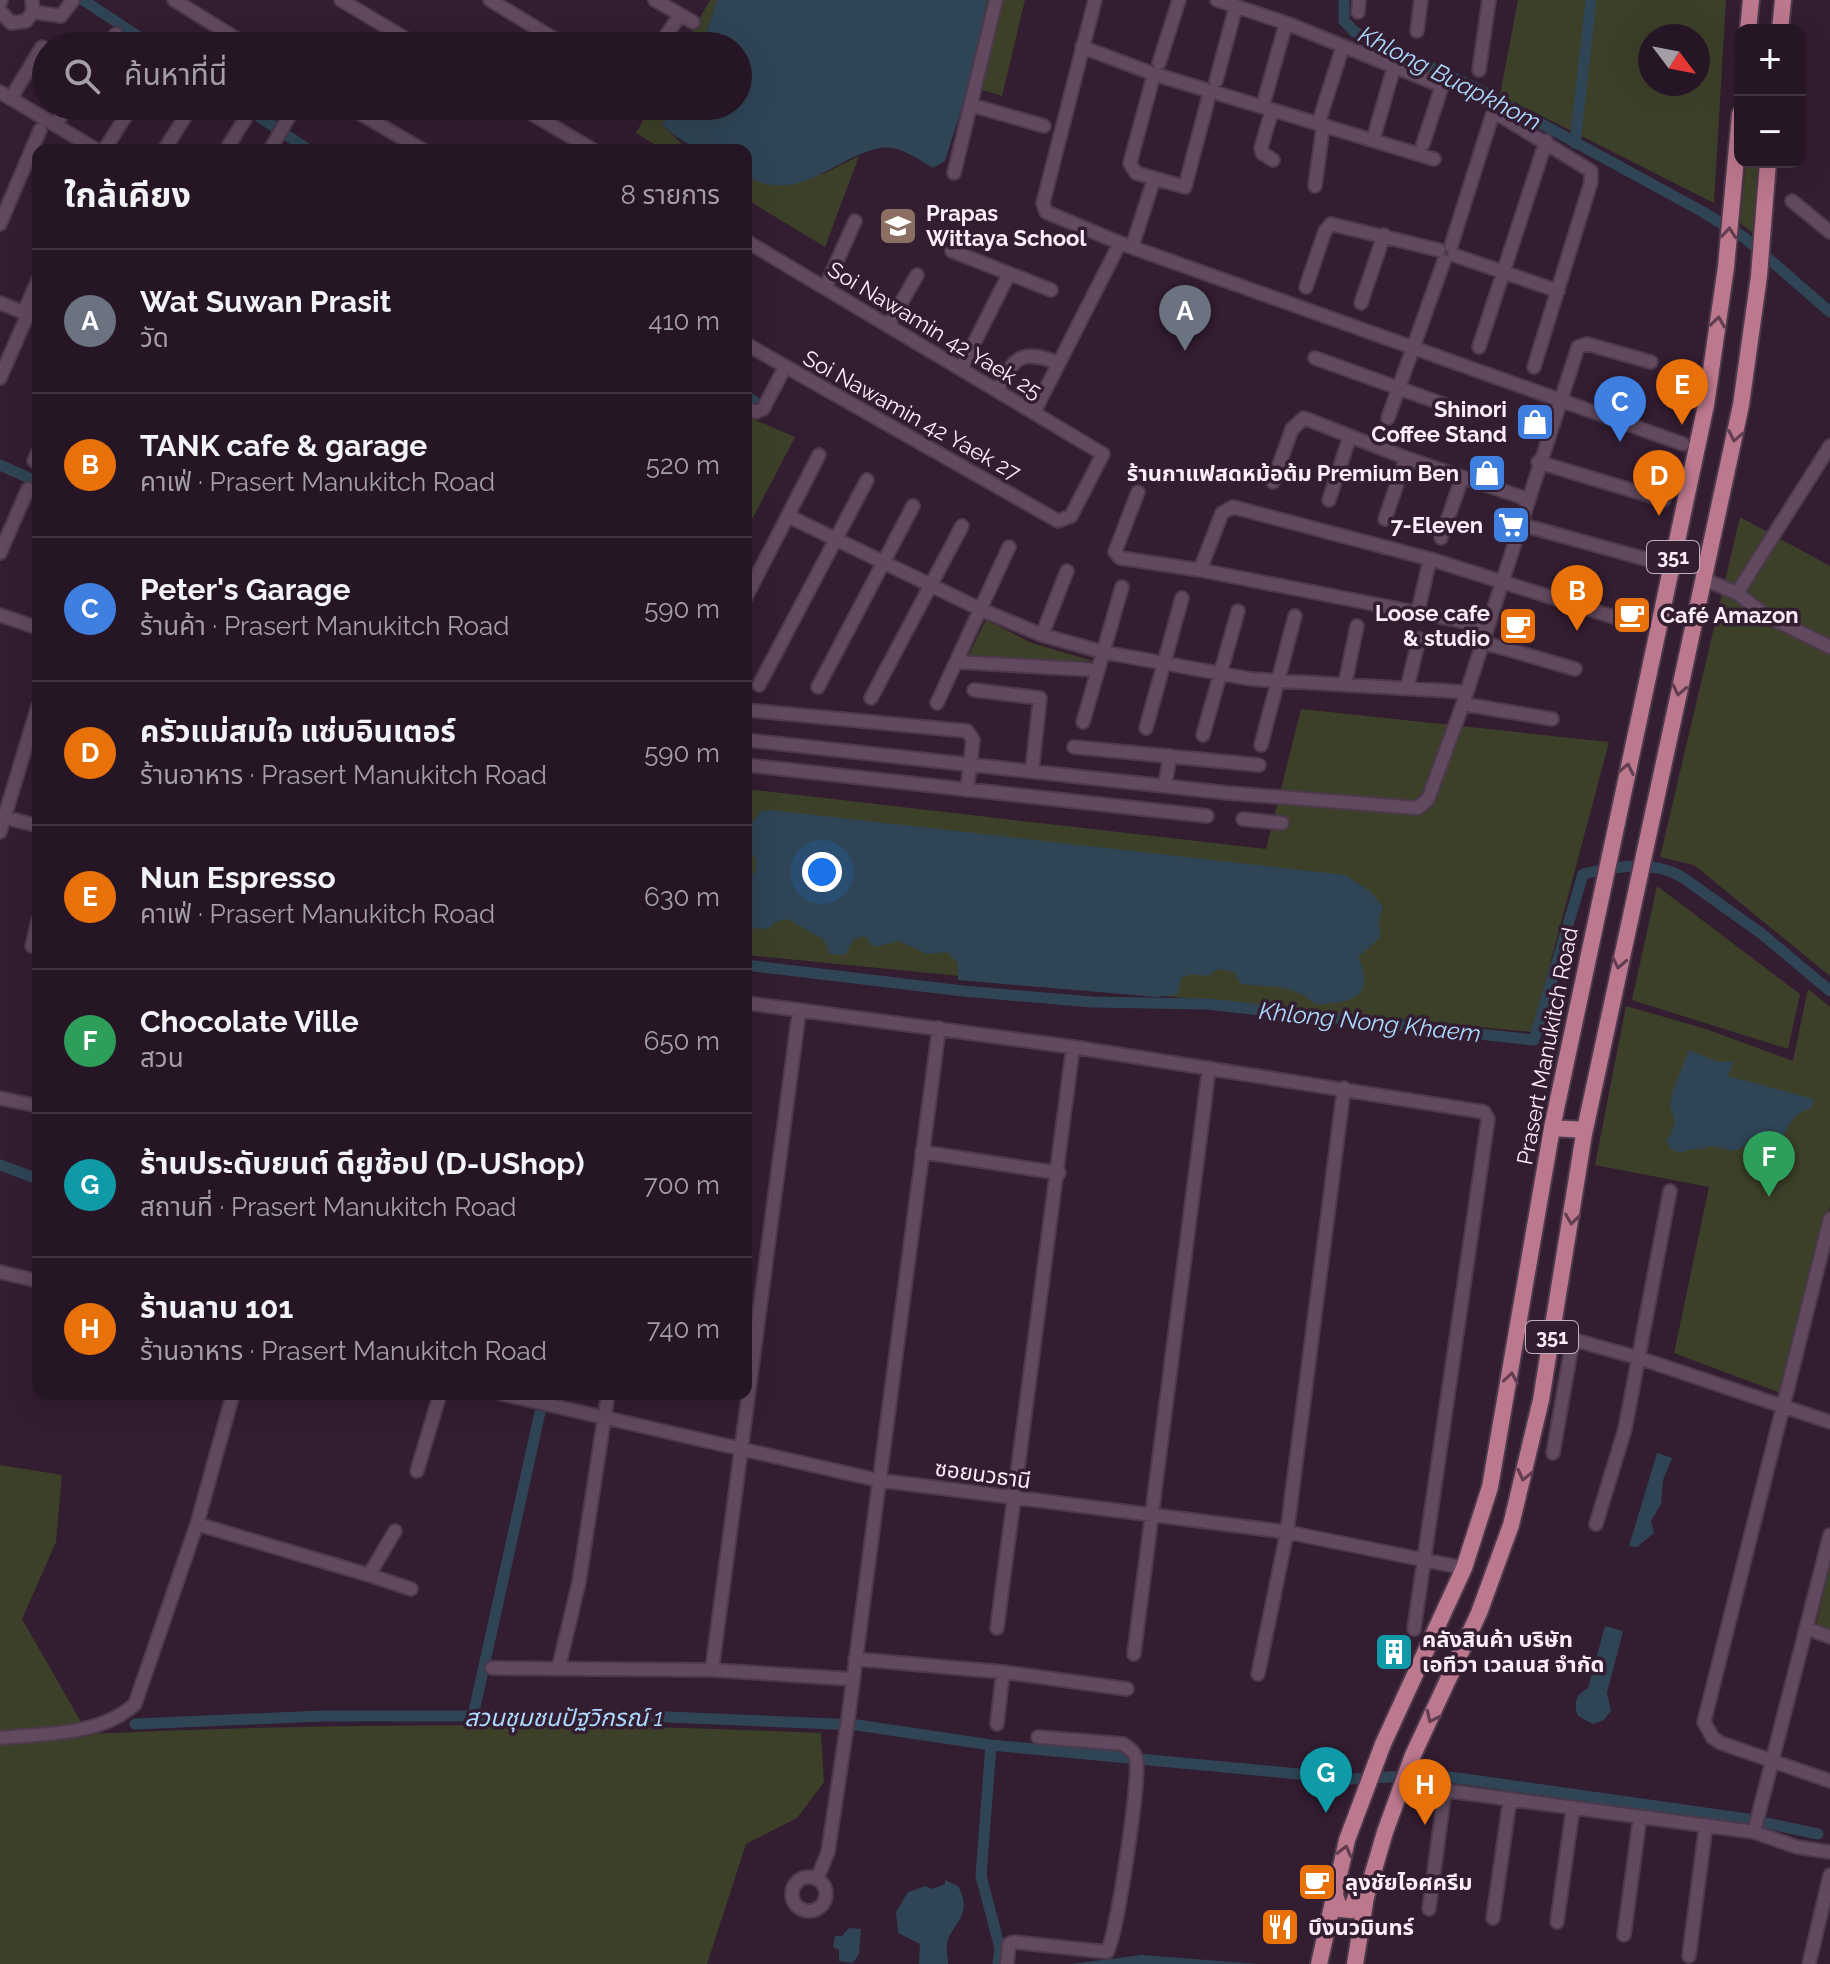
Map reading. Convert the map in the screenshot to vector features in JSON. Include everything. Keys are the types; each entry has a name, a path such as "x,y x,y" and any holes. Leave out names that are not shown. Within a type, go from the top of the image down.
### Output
{"main road":[{"path":"1749,24 1751,0"},
{"path":"1781,24 1783,0"},
{"name":"Prasert Manukitch Road","path":"1320,1959 1347,1840 1372,1773 1464,1568 1490,1487 1552,1128 1599,892 1706,405 1726,267 1735,168"},
{"name":"351","path":"1355,1963 1366,1897 1404,1774 1479,1613 1515,1515 1553,1334 1585,1130 1741,405 1759,276 1767,168"},
{"path":"1552,1128 1585,1130"},
{"path":"1334,1893 1340,1909 1351,1910 1404,1774"}],"street":[{"path":"174,0 225,32"},
{"path":"341,0 395,32"},
{"path":"490,0 543,32"},
{"path":"655,0 693,22"},
{"path":"954,173 996,0"},
{"path":"1095,0 1043,208 1052,216 1683,444"},
{"path":"1179,0 1130,163 1136,173 1182,187 1188,183 1236,6"},
{"path":"1217,0 1286,23 1442,86 1423,144"},
{"path":"1261,15 1264,0"},
{"path":"1417,31 1421,0"},
{"path":"1479,70 1489,0"},
{"path":"2,20 16,24 26,21 32,6 61,16 72,2"},
{"path":"668,32 680,15"},
{"path":"1265,98 1286,23"},
{"path":"1315,186 1322,123 1343,46"},
{"path":"1082,47 1213,87 1272,110 1434,159"},
{"path":"32,60 5,95 32,110"},
{"path":"1375,133 1394,67"},
{"path":"971,105 1044,126"},
{"path":"1272,110 1261,148 1264,156 1273,160"},
{"path":"1388,418 1447,253 1489,119 1501,116 1588,167 1592,176 1534,367"},
{"path":"49,120 88,144"},
{"path":"56,124 59,120"},
{"path":"108,144 123,120"},
{"path":"168,144 183,120"},
{"path":"230,144 244,120"},
{"path":"273,144 287,120"},
{"path":"371,120 413,144"},
{"path":"543,120 583,144"},
{"path":"34,144 40,130"},
{"path":"1479,347 1546,141"},
{"path":"0,224 32,149"},
{"path":"1034,412 1126,245 1154,179"},
{"path":"1792,201 1830,232"},
{"path":"825,288 855,221"},
{"path":"1306,287 1325,231 1331,224 1447,253 1558,291"},
{"path":"1361,303 1384,235"},
{"name":"Soi Nawamin 42 Yaek 25","path":"752,245 1103,454"},
{"path":"952,251 1051,290"},
{"path":"961,369 1009,274"},
{"path":"888,326 917,275"},
{"path":"0,303 30,315 0,378"},
{"path":"752,741 1263,796 1418,808 1424,805 1464,698 1575,353 1583,343 1651,362"},
{"name":"Soi Nawamin 42 Yaek 27","path":"752,348 1058,521 1071,516 1103,454"},
{"path":"997,391 1009,367 1022,357 1036,355 1059,363"},
{"path":"1315,358 1465,412"},
{"path":"752,410 763,409 785,367"},
{"path":"1273,482 1292,429 1304,418 1406,458 1527,499"},
{"path":"1329,500 1350,436"},
{"path":"1737,593 1829,450"},
{"path":"752,585 819,455"},
{"path":"1385,519 1406,458"},
{"path":"1538,462 1664,500"},
{"path":"1441,538 1462,478"},
{"path":"759,685 867,480"},
{"path":"0,553 28,489"},
{"path":"1138,492 1116,556 1486,626"},
{"path":"818,687 913,506"},
{"path":"1200,570 1222,513 1228,507 1430,559 1623,620"},
{"path":"788,516 982,610 1042,635 1103,652 1219,675 1407,688 1552,719"},
{"path":"1519,524 1671,566"},
{"path":"871,698 962,526"},
{"path":"937,703 1009,547"},
{"path":"1418,611 1430,559"},
{"path":"1042,635 1067,571"},
{"path":"1703,579 1737,593 1765,615 1830,647"},
{"path":"1083,722 1122,587"},
{"path":"1146,728 1182,598"},
{"path":"1203,735 1238,611"},
{"path":"0,615 32,626"},
{"path":"1261,745 1281,680 1295,616"},
{"path":"1345,684 1357,626"},
{"path":"1407,688 1419,639"},
{"path":"1482,642 1575,669"},
{"path":"957,662 1097,670"},
{"path":"974,690 1040,698 1032,770"},
{"path":"752,711 967,731 973,740 967,790"},
{"path":"0,832 32,725"},
{"path":"1074,747 1259,765"},
{"path":"1165,785 1170,756"},
{"path":"752,766 1207,816"},
{"path":"1047,800 1051,772"},
{"path":"1178,813 1182,787"},
{"path":"1260,821 1263,796"},
{"path":"3,816 32,824"},
{"path":"1243,819 1282,823"},
{"path":"752,1004 1073,1047 1478,1108 1488,1119 1414,1629"},
{"path":"752,1349 799,1012"},
{"path":"817,1879 828,1852 847,1723 939,1028"},
{"path":"997,1628 1059,1173 1073,1047"},
{"path":"1134,1654 1209,1068"},
{"path":"1258,1674 1287,1532 1344,1088"},
{"path":"0,1098 32,1104"},
{"path":"922,1152 1059,1173"},
{"path":"1596,1524 1625,1429 1670,1191"},
{"path":"1830,1219 1704,1722 1713,1738 1721,1743 1830,1781"},
{"path":"0,1272 32,1280"},
{"path":"1553,1334 1639,1358 1830,1422"},
{"path":"1553,1453 1573,1339"},
{"path":"0,1738 83,1730 119,1719 135,1704 197,1524 231,1400"},
{"path":"417,1471 438,1400"},
{"name":"ซอยนวธานี","path":"525,1400 877,1480 1287,1532 1464,1568"},
{"path":"559,1666 579,1582 607,1400"},
{"path":"712,1670 745,1400"},
{"path":"197,1524 411,1589"},
{"path":"369,1575 395,1531"},
{"path":"1756,1824 1830,1535"},
{"path":"1806,1628 1830,1637"},
{"path":"855,1659 1003,1672 1127,1689"},
{"path":"492,1668 559,1666 712,1670 852,1679"},
{"path":"997,1724 1003,1672"},
{"path":"1007,1964 1009,1944 1014,1942 1107,1952 1131,1820 1136,1758 1123,1744 1038,1737"},
{"path":"1429,1909 1445,1793 1454,1790 1706,1825 1756,1824 1797,1847 1830,1852"},
{"path":"1493,1918 1510,1799"},
{"path":"1557,1922 1573,1808"},
{"path":"1624,1935 1640,1817"},
{"path":"1689,1956 1706,1825"},
{"path":"1809,1964 1830,1875"}],"green space":[{"path":"710,0 717,0 707,32 692,32"},
{"path":"987,0 1025,0 1002,96 969,86"},
{"path":"1518,0 1726,0 1714,203 1500,95"},
{"path":"643,120 665,120 662,124 682,144 654,144 636,133"},
{"path":"859,156 825,247 752,203 752,179 823,174"},
{"path":"1745,168 1761,168 1754,234 1740,223"},
{"path":"752,419 795,437 752,519"},
{"path":"1740,517 1830,566 1830,976 1694,865 1660,857"},
{"path":"986,620 1032,643 1093,661 966,660"},
{"path":"1301,709 1609,742 1532,1032 752,956 752,790 1266,849"},
{"path":"1657,886 1800,994 1788,1049 1632,1000"},
{"path":"1808,989 1830,1007 1830,1206 1783,1394 1674,1353 1709,1187 1595,1165 1626,1006 1706,1029 1793,1061"},
{"path":"0,1465 62,1475 56,1542 22,1619 88,1734 454,1725 821,1733 824,1782 797,1818 746,1844 707,1964 0,1964"},
{"path":"1830,1563 1830,1630 1816,1625"}],"water":[{"path":"717,0 987,0 972,76 945,161 933,168 901,151 881,148 863,153 800,183 783,186 752,179 752,144 689,144 662,124 665,120 752,120 752,32 707,32"},
{"path":"761,811 1345,875 1371,892 1383,907 1379,919 1380,938 1358,957 1364,981 1357,996 1339,1002 1315,1004 1289,989 1241,984 1234,972 1217,969 1209,976 1191,974 1181,978 1178,994 1157,997 958,980 958,963 947,952 927,954 899,941 874,947 865,936 854,939 845,955 830,954 824,940 788,919 775,922 769,929 752,928 752,875 756,870 756,859 752,855 752,823"},
{"path":"1689,1050 1718,1062 1734,1061 1728,1076 1814,1099 1811,1108 1800,1113 1787,1128 1773,1177 1759,1173 1761,1149 1757,1142 1734,1151 1711,1146 1681,1153 1670,1149 1666,1139 1670,1137 1675,1121 1670,1106 1673,1090"},
{"path":"1657,1453 1672,1458 1663,1480 1661,1504 1651,1521 1654,1533 1637,1547 1629,1546"},
{"path":"1605,1626 1623,1631 1607,1693 1611,1711 1604,1720 1593,1724 1578,1716 1576,1703 1578,1696 1588,1688"},
{"path":"945,1880 958,1886 964,1905 960,1920 949,1938 948,1964 919,1964 920,1944 898,1933 896,1912 908,1892 926,1886 932,1889 945,1884"},
{"path":"849,1928 861,1929 859,1954 853,1963 839,1961 839,1950 833,1947 835,1936 842,1936"},
{"path":"1142,1955 1258,1964 1070,1964"}],"waterway":[{"path":"83,0 132,32"},
{"name":"Khlong Buapkhom","path":"1344,0 1344,21 1355,32 1474,87 1703,212 1745,238 1830,312"},
{"name":"Khlong Buapkhom","path":"1575,143 1591,0"},
{"path":"264,120 300,144"},
{"path":"0,465 32,479"},
{"name":"Khlong Nong Khaem","path":"752,966 963,991 1092,1002 1207,1004 1534,1040 1583,874 1646,866 1682,877 1762,934 1830,991"},
{"path":"0,1165 32,1177"},
{"path":"473,1716 543,1400"},
{"name":"สวนชุมชนปัฐวิกรณ์ 1","path":"135,1724 323,1716 643,1716 857,1725 991,1745 1351,1779 1429,1775 1465,1779 1747,1819 1818,1834"},
{"path":"991,1745 981,1876 1000,1948 998,1964"}],"place":[{"name":"Prapas Wittaya School","path":"898,226"},
{"name":"Wat Suwan Prasit","path":"1185,351"},
{"name":"Shinori Coffee Stand","path":"1535,422"},
{"name":"Nun Espresso","path":"1682,425"},
{"name":"Peter's Garage","path":"1620,442"},
{"name":"ร้านกาแฟสดหม้อต้ม Premium Ben","path":"1487,473"},
{"name":"ครัวแม่สมใจ แซ่บอินเตอร์","path":"1659,516"},
{"name":"7-Eleven","path":"1511,525"},
{"name":"Café Amazon","path":"1632,615"},
{"name":"Loose cafe & studio","path":"1518,626"},
{"name":"TANK cafe & garage","path":"1577,631"},
{"name":"Chocolate Ville","path":"1769,1197"},
{"name":"คลังสินค้า บริษัท เอทีวา เวลเนส จำกัด","path":"1394,1652"},
{"name":"ร้านประดับยนต์ ดียูช้อป (D-UShop)","path":"1326,1813"},
{"name":"ร้านลาบ 101","path":"1425,1825"},
{"name":"ลุงชัยไอศครีม","path":"1317,1882"},
{"name":"บึงนวมินทร์","path":"1280,1927"}]}
